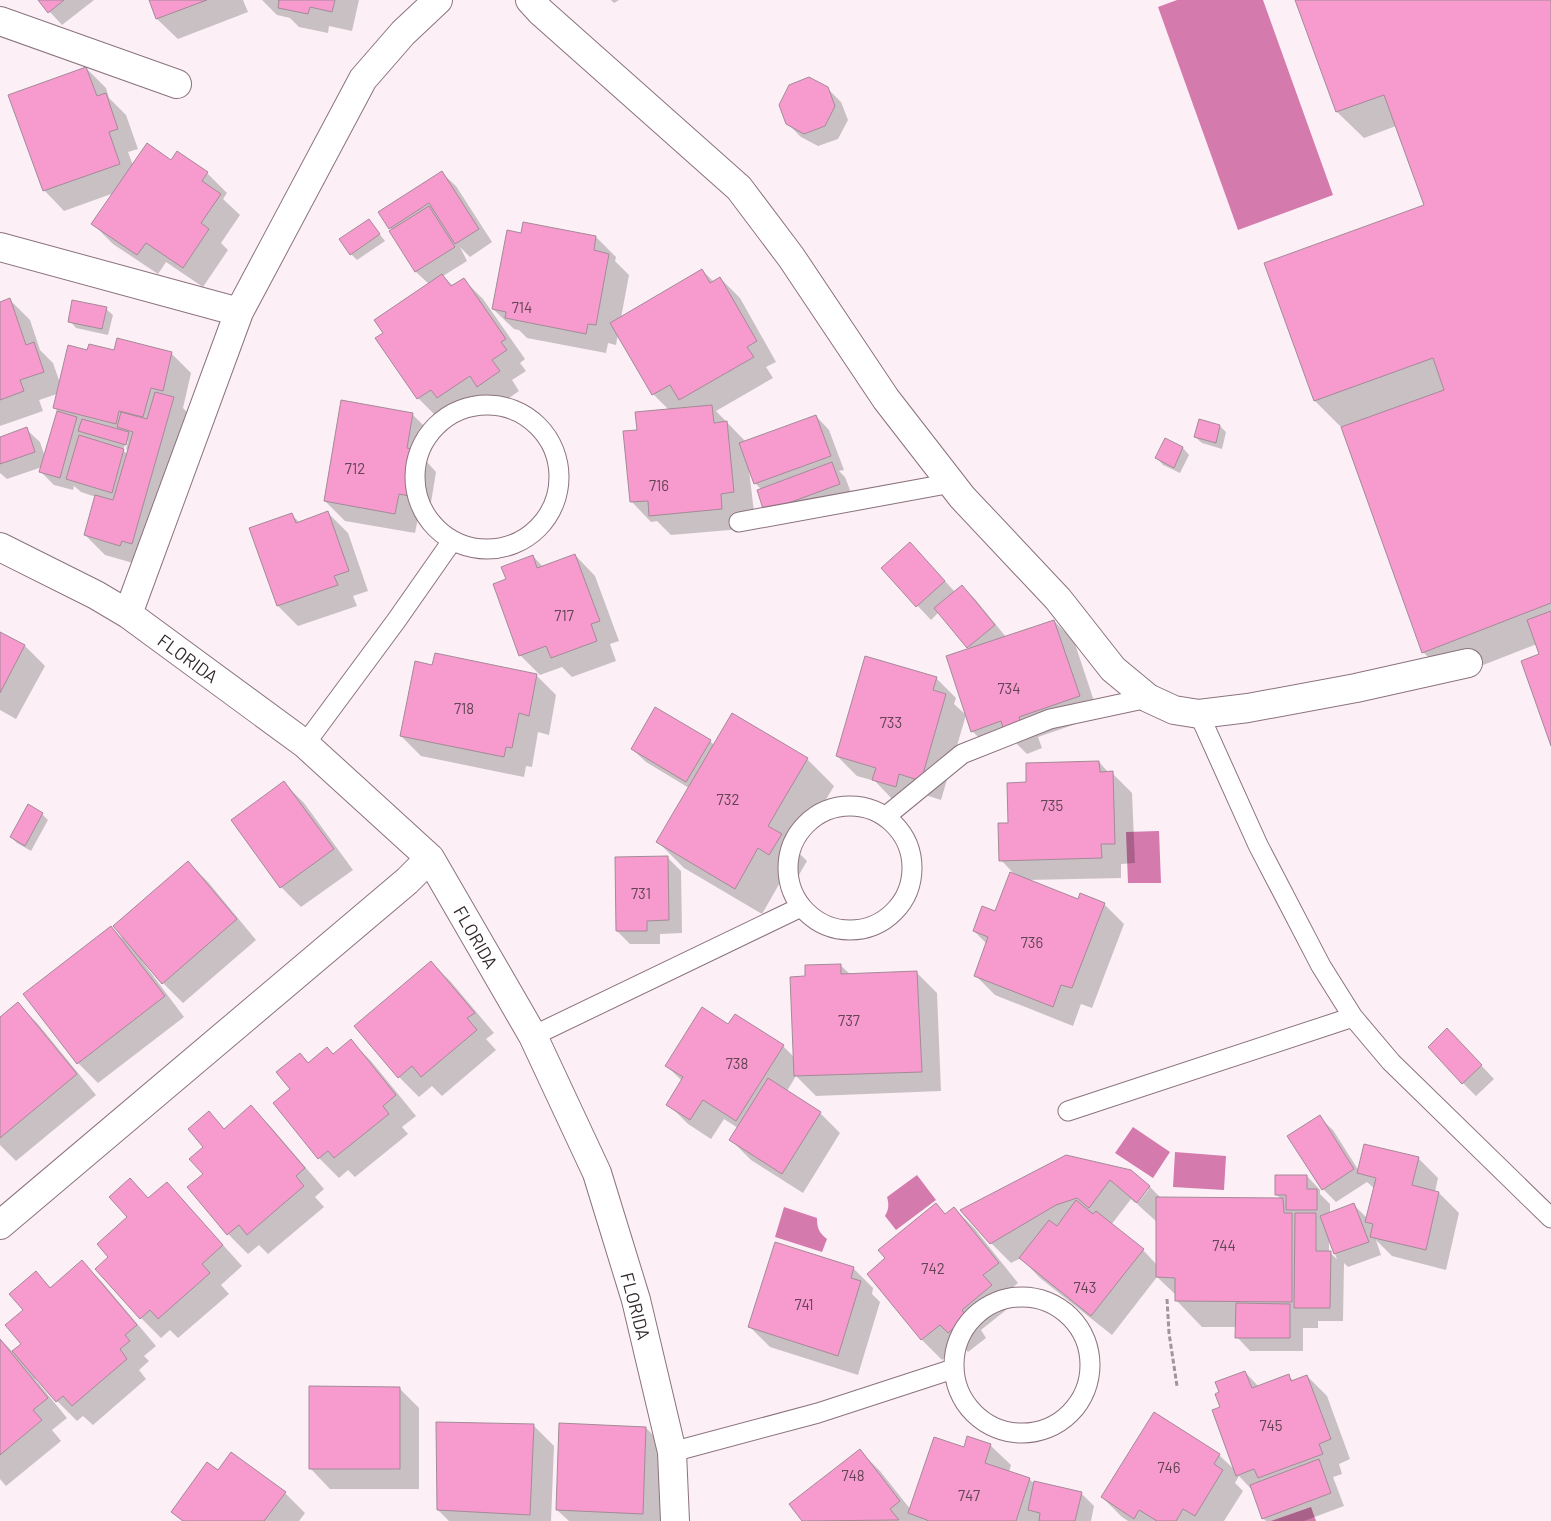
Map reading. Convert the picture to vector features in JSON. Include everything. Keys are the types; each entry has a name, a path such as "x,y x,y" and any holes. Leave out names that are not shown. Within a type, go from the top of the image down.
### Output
{"street":[{"path":"128,614 239,312 363,79 403,33 438,0"},
{"path":"530,0 739,188 791,257 886,399 962,497 1058,599 1114,669 1148,698 1174,710 1198,714 1248,708 1356,688 1468,663"},
{"path":"0,21 177,84"},
{"path":"0,247 239,312"},
{"name":"FLORIDA","path":"0,547 96,595 128,614 305,744 430,858 533,1036 597,1173 636,1300 672,1452 675,1521"},
{"path":"0,1225 407,881 430,858"}],"lane":[{"path":"489,404 514,410 535,423 544,434 556,456 559,481 553,506 533,534 511,546 486,550 452,541 425,516 415,492 414,467 426,437 442,418 465,407 489,404"},
{"path":"739,522 952,484"},
{"path":"305,744 396,621 452,541"},
{"path":"885,817 962,754 1050,719 1148,698"},
{"path":"1198,714 1258,845 1321,966 1353,1017 1392,1062 1551,1218"},
{"path":"854,806 872,810 885,817 896,827 905,840 910,854 912,872 907,890 898,906 885,919 868,928 850,930 832,927 815,919 801,907 792,891 788,874 789,856 795,839 805,824 820,813 854,806"},
{"path":"533,1036 801,907"},
{"path":"1068,1111 1353,1017"},
{"path":"1010,1298 1042,1300 1066,1313 1085,1339 1090,1357 1089,1379 1083,1397 1063,1421 1039,1432 1013,1434 980,1420 960,1396 953,1369 958,1340 974,1316 994,1302 1010,1298"},
{"path":"672,1452 818,1413 953,1369"}],"path":[{"path":"1167,1299 1169,1333 1178,1386"}],"shaded area":[{"path":"1177,0 1263,0 1333,195 1238,230 1158,7"},
{"path":"1159,831 1161,883 1128,883 1126,832"},
{"path":"1133,1127 1170,1152 1153,1178 1115,1153"},
{"path":"1175,1152 1226,1156 1224,1190 1173,1187"},
{"path":"917,1175 936,1200 896,1230 885,1216 888,1207 887,1197"},
{"path":"784,1207 817,1218 819,1230 827,1239 822,1252 775,1237"},
{"path":"1311,1507 1316,1521 1271,1521"}],"building":[{"path":"38,0 64,0 48,13"},
{"path":"149,0 207,0 156,19"},
{"path":"279,0 335,0 332,12 310,7 308,14 278,8"},
{"path":"1295,0 1551,0 1551,603 1422,653 1341,427 1444,390 1433,358 1314,401 1264,263 1424,205 1384,95 1336,112"},
{"path":"86,67 97,96 106,93 118,129 109,132 120,164 43,191 8,95"},
{"path":"809,77 828,87 835,106 825,126 804,134 786,124 779,105 789,85"},
{"path":"147,143 171,160 177,151 208,172 202,181 221,194 201,223 209,229 183,268 146,243 137,255 91,224"},
{"path":"442,171 479,229 455,244 429,203 389,229 378,212"},
{"path":"429,206 455,247 415,272 389,231"},
{"path":"369,219 380,234 350,255 339,239"},
{"path":"523,222 596,236 594,250 609,254 596,325 588,324 586,334 505,318 506,312 492,309 507,230 521,233"},
{"path":"702,269 710,283 720,277 757,341 747,347 754,357 679,400 670,385 652,395 610,323"},
{"path":"442,274 451,286 464,278 506,339 501,342 507,350 492,360 500,371 477,387 470,376 437,398 431,390 417,399 375,338 383,333 374,320"},
{"path":"10,298 26,345 34,342 44,372 20,380 24,391 0,400 0,302"},
{"path":"72,300 107,307 102,329 68,322"},
{"path":"117,338 172,352 163,391 151,388 143,417 119,411 116,424 53,408 68,345 87,350 89,344 114,350"},
{"path":"155,392 174,397 132,544 122,541 120,546 84,535 95,495 113,500 133,432 117,427 121,412 147,419"},
{"path":"341,400 413,413 407,448 417,450 409,496 399,494 395,514 324,501"},
{"path":"712,405 714,423 727,421 734,492 721,494 722,509 649,516 648,501 630,502 623,431 637,430 635,412"},
{"path":"57,411 77,417 60,478 39,472"},
{"path":"816,415 831,456 754,484 739,443"},
{"path":"82,419 129,432 126,445 78,431"},
{"path":"1199,419 1220,425 1216,443 1194,437"},
{"path":"27,427 35,452 0,464 0,437"},
{"path":"79,435 124,449 112,493 66,479"},
{"path":"1165,438 1183,447 1174,468 1155,458"},
{"path":"832,462 840,484 764,512 757,490"},
{"path":"328,511 349,571 334,576 338,585 277,606 249,528 292,513 296,523"},
{"path":"910,542 945,581 916,607 881,568"},
{"path":"575,554 600,621 591,624 597,641 551,658 546,646 519,656 493,584 506,579 501,567 533,555 537,568"},
{"path":"962,585 995,625 967,648 934,608"},
{"path":"1551,611 1551,746 1521,661 1539,654 1527,620"},
{"path":"1054,620 1080,696 1019,717 1023,728 1005,734 1001,721 971,732 946,656"},
{"path":"0,632 25,645 0,693"},
{"path":"435,653 537,674 529,716 519,713 512,748 506,747 504,757 400,736 415,661 432,665"},
{"path":"865,656 937,677 933,690 946,694 921,781 899,774 896,787 872,780 876,768 836,756"},
{"path":"655,707 711,740 686,782 631,749"},
{"path":"732,713 808,758 768,826 782,834 769,855 758,848 735,889 656,842"},
{"path":"1099,761 1100,772 1113,771 1115,844 1101,844 1102,858 999,861 998,823 1008,823 1007,783 1026,782 1026,763"},
{"path":"284,781 334,849 280,888 231,820"},
{"path":"28,804 43,813 25,846 10,837"},
{"path":"668,856 669,920 647,921 647,931 616,931 615,857"},
{"path":"188,861 237,919 162,984 113,926"},
{"path":"1010,872 1078,899 1080,893 1105,903 1072,988 1061,985 1053,1007 974,976 988,937 973,931 982,906 995,911"},
{"path":"111,926 165,996 77,1064 23,994"},
{"path":"431,961 475,1013 467,1018 477,1030 421,1077 412,1066 398,1078 354,1026"},
{"path":"841,964 841,974 917,971 922,1072 794,1076 790,977 805,976 805,965"},
{"path":"18,1002 77,1074 0,1138 0,1017"},
{"path":"702,1007 728,1024 735,1014 784,1045 736,1121 703,1100 690,1120 666,1105 683,1077 665,1066"},
{"path":"1447,1028 1482,1065 1462,1084 1428,1047"},
{"path":"351,1039 396,1095 383,1106 389,1114 334,1158 328,1151 318,1159 273,1103 290,1089 276,1072 300,1053 308,1063 327,1047 333,1054"},
{"path":"768,1078 821,1112 782,1174 729,1140"},
{"path":"251,1105 305,1168 296,1176 304,1186 247,1235 239,1225 227,1235 187,1187 203,1174 189,1159 203,1147 188,1129 209,1111 224,1129"},
{"path":"1320,1115 1354,1169 1322,1190 1287,1136"},
{"path":"1364,1144 1419,1157 1412,1185 1439,1192 1426,1250 1370,1237 1373,1224 1365,1222 1376,1178 1357,1173"},
{"path":"1066,1155 1131,1170 1150,1186 1137,1203 1110,1180 1089,1208 1077,1198 1056,1205 990,1244 960,1210"},
{"path":"1275,1175 1307,1175 1307,1189 1317,1189 1317,1210 1286,1210 1286,1195 1275,1195"},
{"path":"130,1178 148,1198 167,1182 223,1245 202,1264 210,1273 158,1319 150,1310 140,1319 95,1269 108,1257 97,1244 127,1217 109,1197"},
{"path":"1156,1197 1283,1198 1284,1213 1292,1213 1292,1302 1175,1301 1175,1278 1156,1277"},
{"path":"1076,1200 1093,1214 1096,1211 1144,1249 1091,1316 1019,1258 1049,1220 1057,1226"},
{"path":"936,1203 945,1214 954,1207 999,1263 983,1275 992,1285 962,1310 967,1317 948,1333 940,1325 921,1340 867,1274 885,1258 878,1250"},
{"path":"1354,1203 1369,1242 1334,1254 1320,1216"},
{"path":"1295,1213 1316,1213 1316,1251 1331,1251 1330,1308 1294,1308"},
{"path":"775,1242 854,1267 851,1278 861,1281 838,1356 748,1327"},
{"path":"82,1260 137,1325 125,1335 130,1341 120,1349 127,1359 72,1406 63,1396 56,1402 12,1351 21,1344 5,1325 23,1310 9,1294 36,1271 50,1288"},
{"path":"1236,1303 1290,1304 1290,1338 1235,1338"},
{"path":"0,1339 48,1398 33,1410 42,1420 0,1455"},
{"path":"1245,1371 1252,1388 1289,1374 1291,1381 1307,1375 1331,1439 1319,1444 1323,1454 1258,1478 1254,1469 1236,1476 1212,1410 1220,1407 1215,1394 1219,1392 1215,1382"},
{"path":"309,1386 400,1387 400,1469 309,1469"},
{"path":"1154,1412 1220,1454 1214,1464 1223,1470 1195,1516 1183,1509 1176,1521 1157,1521 1139,1510 1134,1519 1101,1497"},
{"path":"436,1422 534,1424 530,1515 437,1510"},
{"path":"559,1423 646,1427 643,1514 556,1510"},
{"path":"967,1436 991,1444 985,1463 1030,1478 1016,1521 927,1521 908,1513 934,1437 964,1447"},
{"path":"860,1449 900,1501 890,1509 899,1520 802,1521 789,1504"},
{"path":"231,1452 286,1492 264,1521 183,1521 171,1512 207,1462 218,1470"},
{"path":"1319,1459 1331,1493 1262,1519 1250,1485"},
{"path":"1034,1481 1082,1492 1075,1521 1039,1521 1040,1513 1028,1510"}]}
